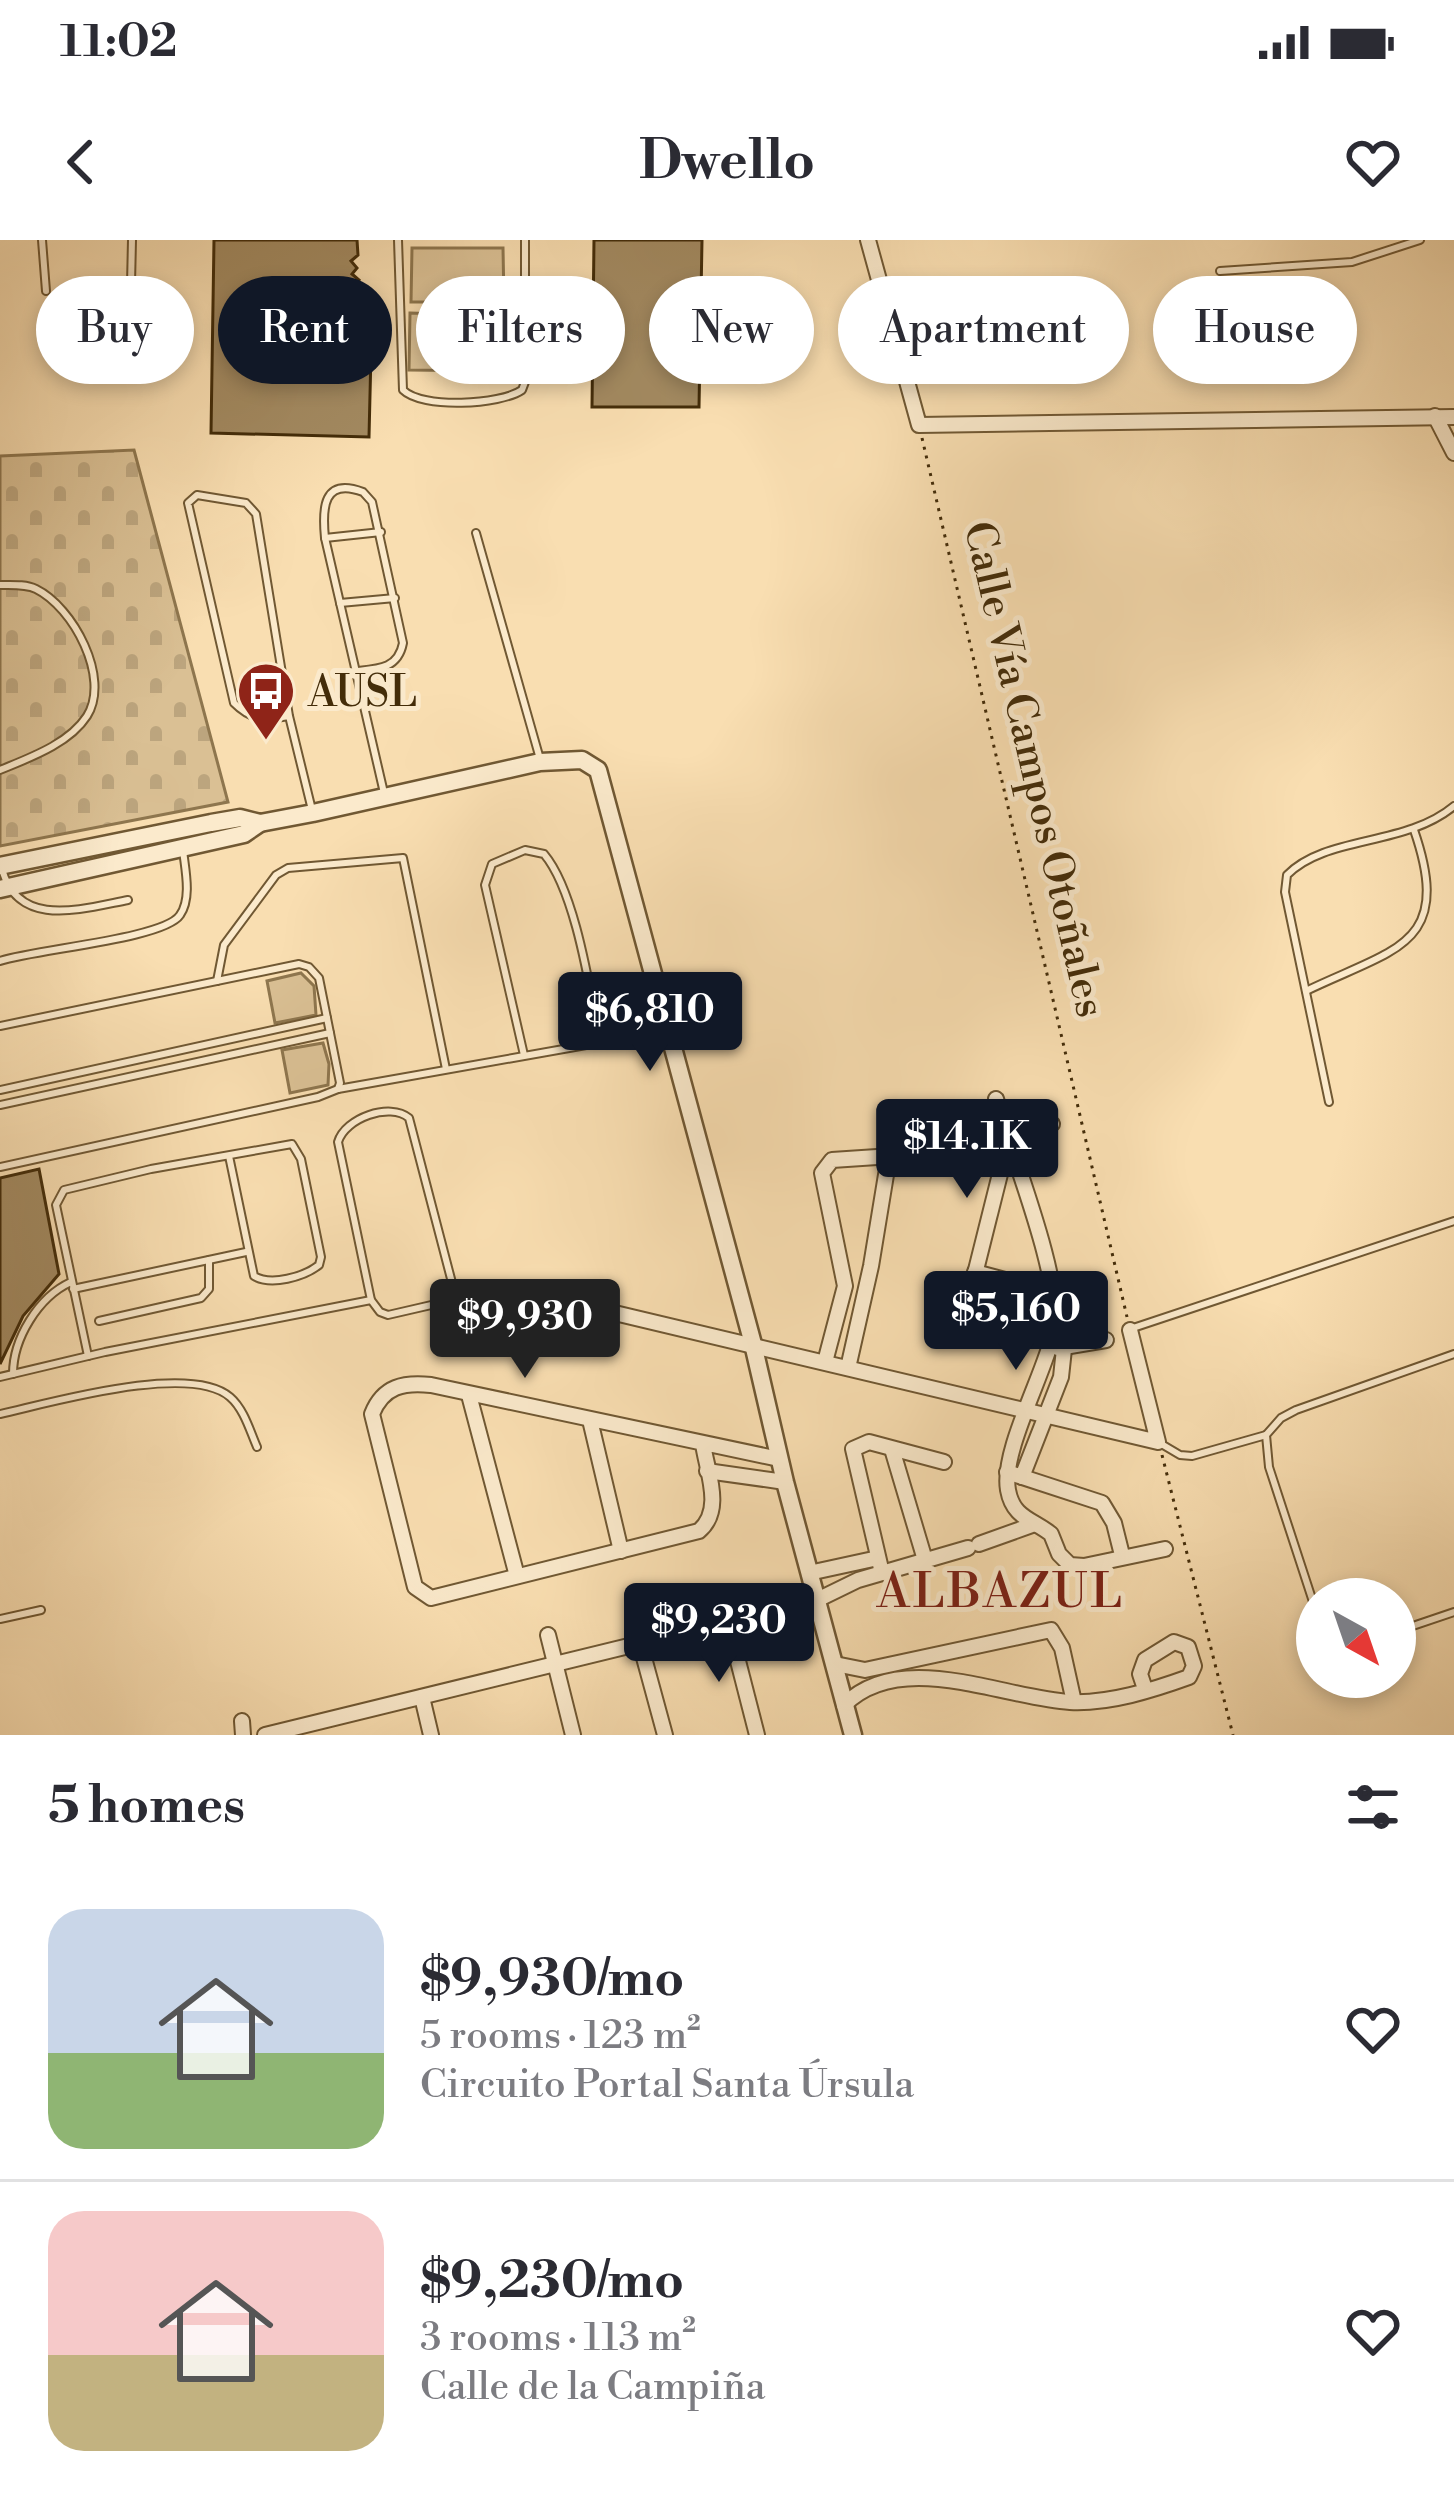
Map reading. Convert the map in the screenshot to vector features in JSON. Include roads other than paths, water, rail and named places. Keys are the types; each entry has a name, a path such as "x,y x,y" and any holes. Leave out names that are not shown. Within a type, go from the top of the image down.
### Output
{"street":[{"path":"868,240 919,424 1454,417"},
{"path":"1435,416 1454,453"},
{"path":"4,888 244,834 260,823 540,762 582,760 598,770 853,1735"},
{"path":"0,865 240,818 260,823"},
{"path":"995,1099 1054,1293 1054,1332 1025,1412 1012,1504 1019,1515 1051,1534 1070,1565 1165,1549"},
{"path":"848,1368 892,1156 896,1114"},
{"path":"1007,1137 1052,1124"},
{"path":"964,1318 1007,1137"},
{"path":"825,1362 845,1286 822,1173 832,1160 892,1156"},
{"path":"995,1188 1025,1190"},
{"path":"843,1260 871,1266"},
{"path":"975,1272 1054,1293"},
{"path":"560,1300 1158,1442 1130,1330"},
{"path":"1015,1474 1061,1377 1064,1348 1054,1332"},
{"path":"1046,1348 1106,1340"},
{"path":"703,1444 713,1506 706,1526 430,1598 419,1592 413,1580 372,1421 374,1406 385,1392 404,1384 431,1384 779,1459"},
{"path":"469,1395 517,1576"},
{"path":"590,1420 621,1551"},
{"path":"880,1565 853,1449 869,1442 944,1462"},
{"path":"892,1449 925,1561"},
{"path":"706,1471 784,1482"},
{"path":"1015,1474 1102,1503 1114,1523 1122,1555"},
{"path":"809,1573 925,1561 1035,1524"},
{"path":"265,1735 817,1600 880,1565"},
{"path":"728,1622 757,1735"},
{"path":"835,1664 866,1670 1051,1630 1062,1648 1074,1702"},
{"path":"548,1635 573,1735"},
{"path":"640,1643 665,1735"},
{"path":"962,1651 967,1682"},
{"path":"906,1661 910,1679"},
{"path":"844,1705 871,1687 937,1677 1074,1702 1109,1700 1145,1689"},
{"path":"422,1697 431,1735"},
{"path":"331,1719 335,1735"}],"lane":[{"path":"42,240 45,276"},
{"path":"130,276 131,240"},
{"path":"398,240 404,390 416,400 491,401 513,396 525,382 525,240"},
{"path":"1220,271 1352,262 1420,240"},
{"path":"356,671 382,669 400,654 403,643 381,532 368,497 356,488 344,488 325,501 325,538 385,797"},
{"path":"289,716 260,720 234,703 188,503 196,495 246,503 256,514 289,716 313,813"},
{"path":"325,538 381,532"},
{"path":"476,532 540,762"},
{"path":"0,586 31,586 70,618 95,684 88,715 80,724 35,755 0,770"},
{"path":"340,603 395,598"},
{"path":"1329,1102 1286,892 1287,875 1310,858 1430,825 1454,806"},
{"path":"0,957 162,929 171,923 180,916 187,896 177,829"},
{"path":"1306,991 1390,950 1426,922 1432,907 1429,872 1414,830"},
{"path":"524,1055 485,885 492,864 525,850 544,854 558,878 579,941 600,1041"},
{"path":"217,981 224,945 276,875 288,868 403,858 446,1069"},
{"path":"0,865 4,888 44,910 128,900"},
{"path":"0,1026 298,964 309,967 319,978 338,1089"},
{"path":"0,1090 327,1018"},
{"path":"0,1167 338,1089 665,1030"},
{"path":"0,1106 330,1033"},
{"path":"456,1298 415,1131 406,1115 392,1111 351,1123 338,1142 376,1309 388,1316 518,1285"},
{"path":"88,1356 56,1205 59,1193 151,1169 288,1143 301,1159 319,1264 307,1273 261,1281 254,1276 229,1156"},
{"path":"1130,1330 1454,1221"},
{"path":"14,1374 15,1348 56,1290 246,1252"},
{"path":"99,1321 201,1298 209,1289 208,1260"},
{"path":"0,1377 371,1300"},
{"path":"1158,1442 1180,1455 1192,1456 1266,1435 1281,1418 1297,1410 1454,1354"},
{"path":"0,1414 113,1390 194,1384 230,1397 257,1447"},
{"path":"1266,1435 1269,1467 1305,1578"},
{"path":"0,1619 41,1610"},
{"path":"1416,1625 1454,1612"}],"place":[{"name":"AUSL","path":"266,742"}],"district":[{"name":"ALBAZUL","path":"1001,1590"}]}
